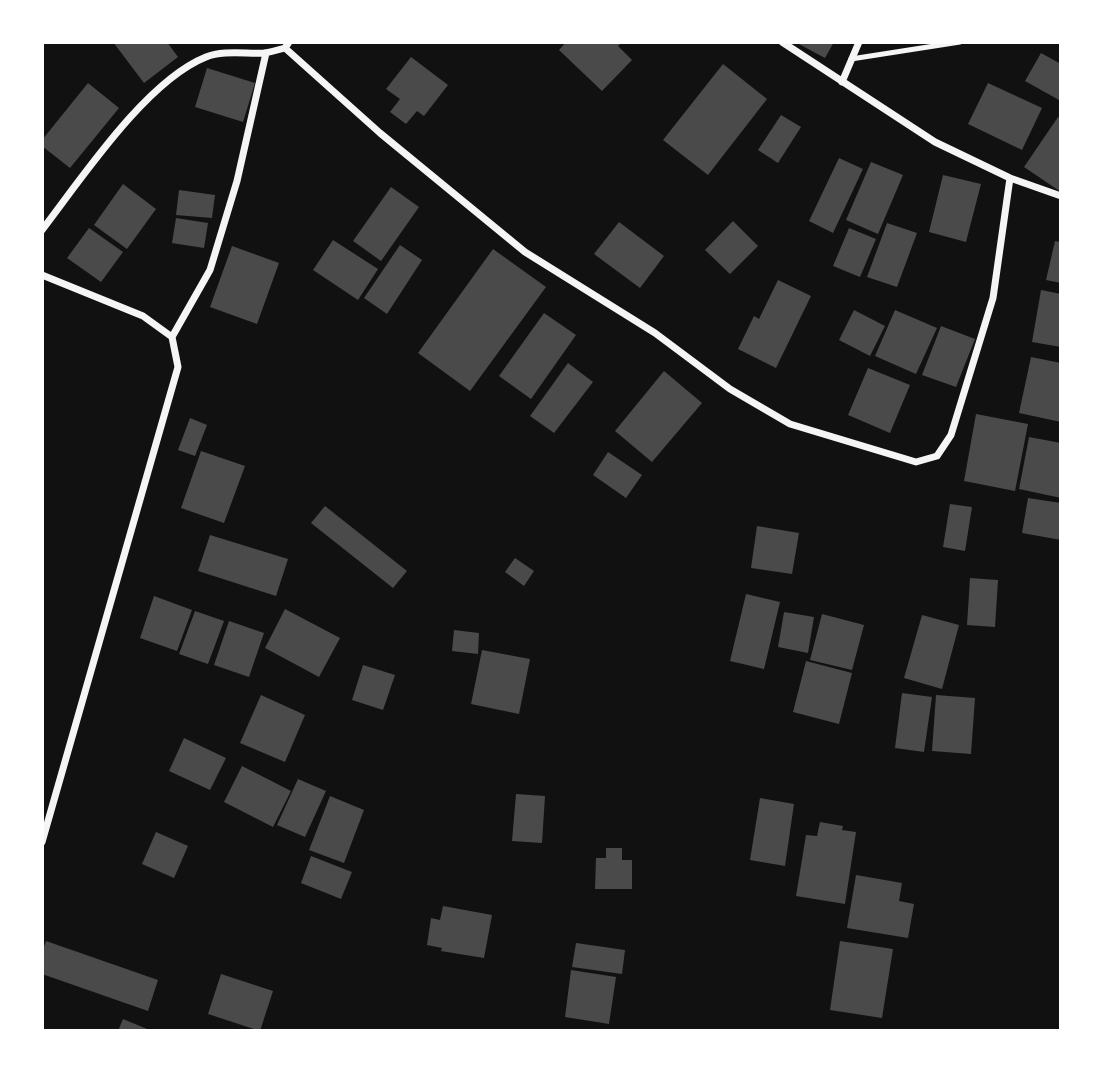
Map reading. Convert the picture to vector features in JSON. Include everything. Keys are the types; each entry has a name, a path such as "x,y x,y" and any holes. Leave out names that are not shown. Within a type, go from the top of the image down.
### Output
{"street":[{"path":"782,42 935,142 1010,178 1061,196"},
{"path":"842,82 859,42"},
{"path":"42,230 134,112 176,73 207,56 266,53 287,45 380,133 525,252 655,333 730,389 790,424 916,462 937,456 951,435 993,298 1010,178"},
{"path":"42,842 178,367 172,337 210,270 237,181 266,53"},
{"path":"42,275 143,316 172,337"}],"lane":[{"path":"851,59 960,42"}],"building":[{"path":"113,42 167,42 178,57 144,83"},
{"path":"566,42 622,42 618,46 632,60 602,91 559,50"},
{"path":"795,42 834,42 825,58"},
{"path":"1041,53 1061,64 1059,100 1025,81"},
{"path":"411,57 448,85 424,116 417,111 406,124 390,112 400,99 386,89"},
{"path":"723,64 767,99 708,175 663,140"},
{"path":"207,68 255,83 243,122 195,107"},
{"path":"88,83 119,108 70,168 42,146 42,140"},
{"path":"988,83 1042,108 1022,150 968,124"},
{"path":"781,115 801,127 778,163 758,150"},
{"path":"1058,117 1061,119 1061,192 1024,167"},
{"path":"839,158 863,169 833,233 809,221"},
{"path":"871,162 903,175 878,234 846,220"},
{"path":"943,175 981,184 966,242 929,232"},
{"path":"123,184 156,209 127,249 94,225"},
{"path":"391,187 419,207 381,261 353,241"},
{"path":"179,190 215,195 212,218 176,215"},
{"path":"176,218 208,223 204,248 172,243"},
{"path":"733,221 758,246 730,274 705,250"},
{"path":"619,222 664,256 640,288 594,254"},
{"path":"887,223 917,233 897,287 867,277"},
{"path":"89,228 123,252 101,282 67,258"},
{"path":"849,228 876,239 860,277 833,266"},
{"path":"333,240 378,269 358,300 313,270"},
{"path":"1055,241 1061,242 1061,283 1046,280"},
{"path":"400,245 422,260 387,314 364,298"},
{"path":"232,246 279,263 257,324 210,307"},
{"path":"493,249 546,287 470,391 418,353"},
{"path":"778,280 811,296 776,368 738,349 754,316 759,319"},
{"path":"1041,290 1061,294 1061,347 1032,342"},
{"path":"854,310 885,326 870,356 839,340"},
{"path":"895,310 937,328 916,374 875,356"},
{"path":"544,313 576,335 531,399 499,376"},
{"path":"941,326 975,339 956,387 922,375"},
{"path":"1031,357 1061,363 1061,422 1019,413"},
{"path":"568,363 593,382 554,433 530,416"},
{"path":"868,368 910,385 890,433 848,415"},
{"path":"664,371 702,403 652,462 615,431"},
{"path":"976,414 1028,424 1015,491 964,481"},
{"path":"190,418 207,425 195,456 178,450"},
{"path":"1029,437 1061,443 1061,498 1019,489"},
{"path":"201,451 245,466 224,523 181,508"},
{"path":"608,452 642,475 626,498 593,475"},
{"path":"1028,498 1061,503 1061,540 1022,533"},
{"path":"950,504 972,507 965,551 943,547"},
{"path":"325,506 407,571 393,588 311,523"},
{"path":"757,526 799,533 792,574 751,568"},
{"path":"210,535 288,559 276,596 198,571"},
{"path":"515,558 534,571 524,586 505,572"},
{"path":"970,578 998,580 995,627 967,625"},
{"path":"746,594 780,602 764,669 730,661"},
{"path":"154,596 192,610 177,651 140,638"},
{"path":"285,609 340,638 319,677 265,648"},
{"path":"195,611 224,621 208,664 179,654"},
{"path":"784,612 814,617 808,653 778,647"},
{"path":"822,614 864,625 852,670 810,660"},
{"path":"922,615 959,625 942,689 904,678"},
{"path":"229,621 264,633 249,677 214,665"},
{"path":"454,630 479,633 478,654 452,651"},
{"path":"482,650 530,659 519,714 471,704"},
{"path":"806,661 852,673 839,724 793,712"},
{"path":"363,665 395,675 383,710 352,700"},
{"path":"902,693 932,697 924,752 895,748"},
{"path":"261,695 305,715 285,762 240,743"},
{"path":"936,695 975,698 971,754 932,751"},
{"path":"184,738 226,758 210,790 169,771"},
{"path":"242,766 291,791 273,827 224,802"},
{"path":"298,779 326,791 305,837 277,825"},
{"path":"516,794 545,796 542,843 512,841"},
{"path":"330,796 364,810 344,863 309,850"},
{"path":"760,798 794,804 785,866 750,860"},
{"path":"820,822 843,826 842,830 856,832 845,904 796,896 806,835 817,836"},
{"path":"156,832 188,846 174,878 142,864"},
{"path":"606,848 622,848 622,860 632,860 632,889 595,889 596,858 606,858"},
{"path":"311,856 352,872 341,899 301,883"},
{"path":"856,875 902,883 899,901 914,904 908,938 847,928"},
{"path":"443,906 492,915 484,958 441,951 442,948 427,945 431,918 440,920"},
{"path":"46,941 158,980 148,1011 42,974 42,952"},
{"path":"840,941 893,949 882,1018 830,1010"},
{"path":"576,943 625,950 622,974 572,967"},
{"path":"571,970 616,977 609,1024 565,1017"},
{"path":"221,974 273,991 260,1031 208,1014"},
{"path":"123,1019 152,1031 118,1031"}]}
